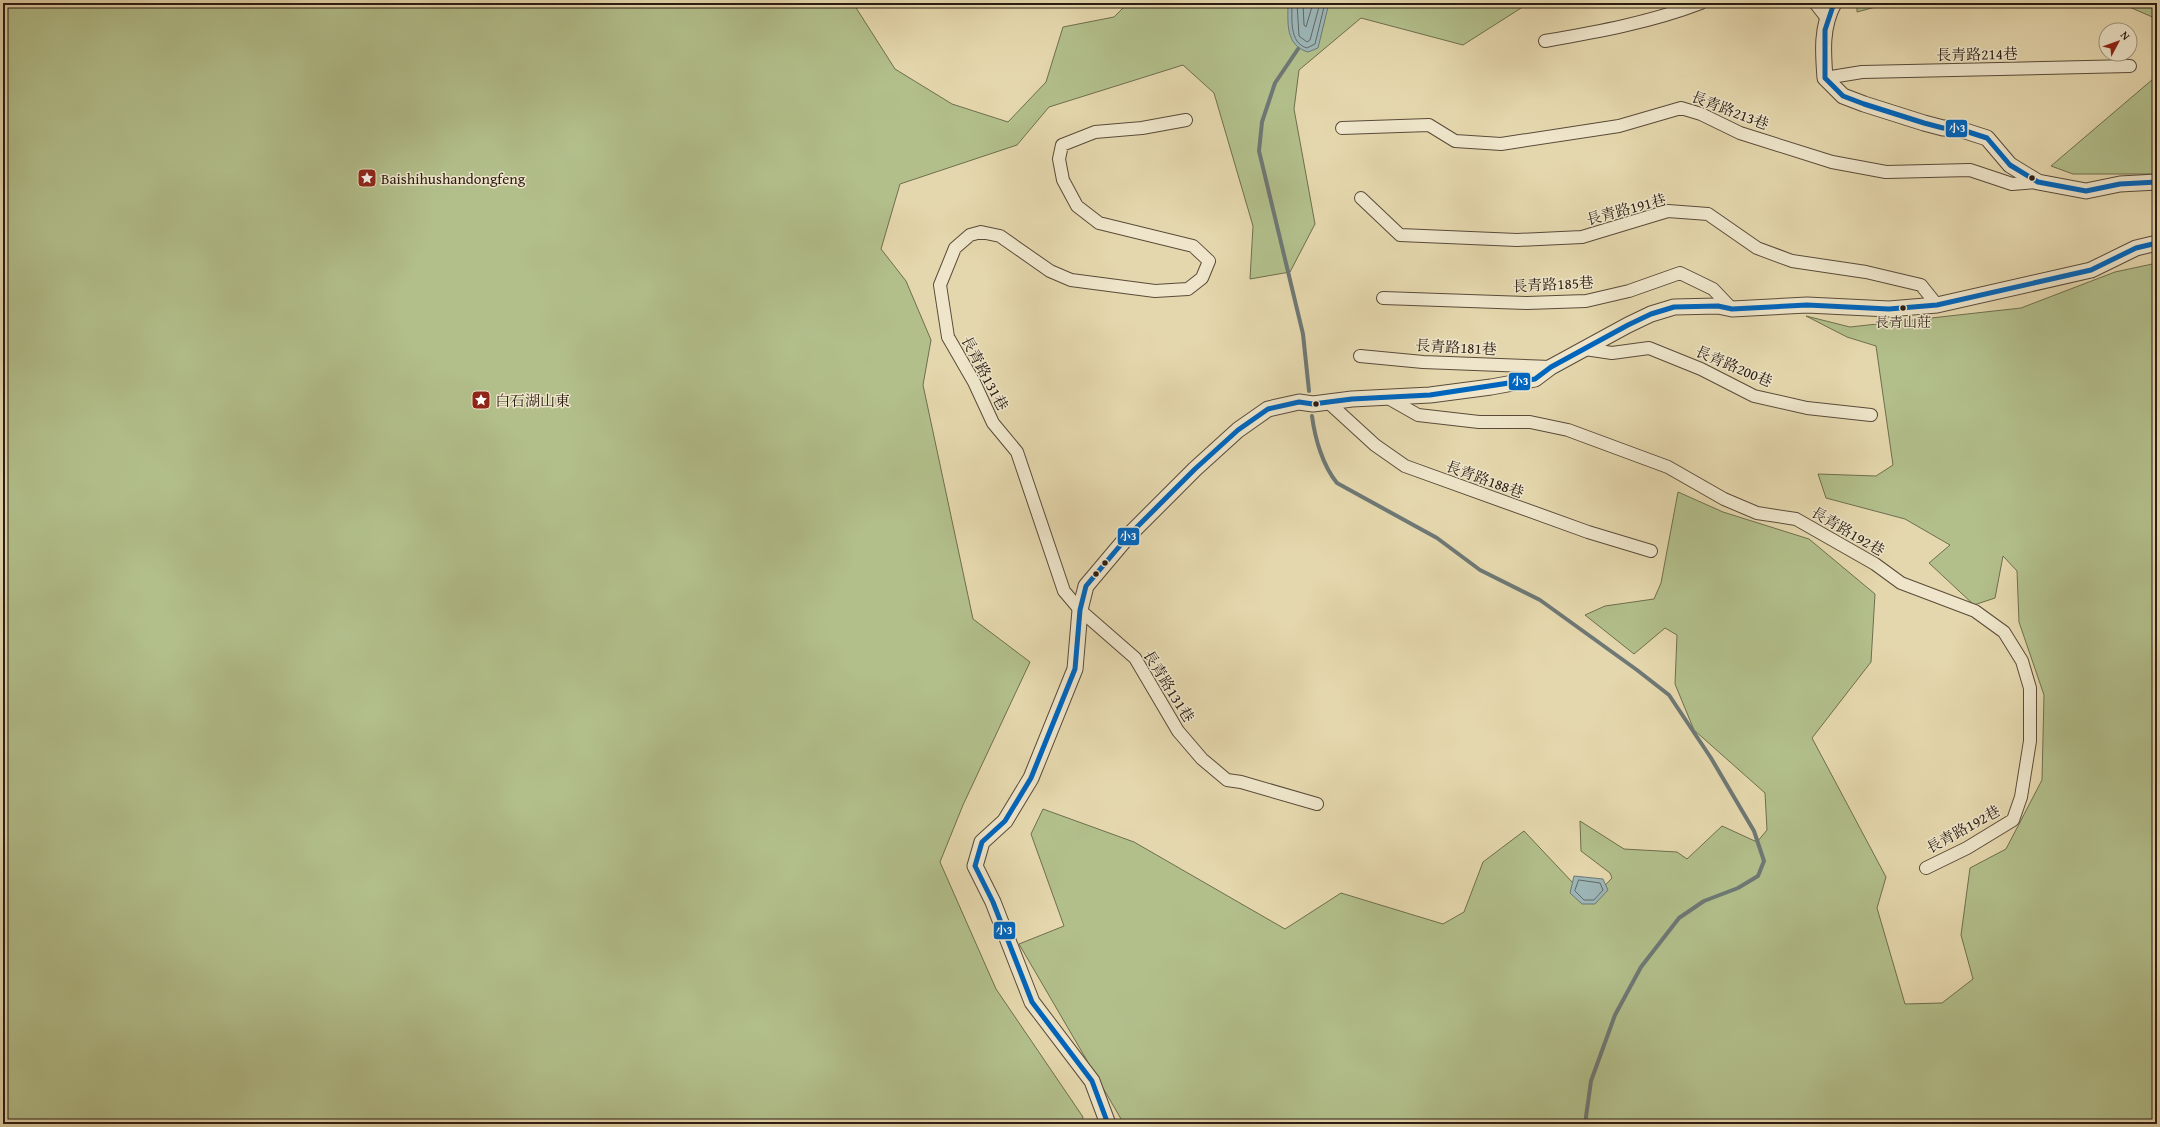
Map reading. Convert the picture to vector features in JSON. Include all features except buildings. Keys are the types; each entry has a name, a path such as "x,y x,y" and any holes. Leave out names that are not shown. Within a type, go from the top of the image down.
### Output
{"street":[{"path":"1545,41 1658,16 1701,3"},
{"path":"1815,3 1826,17"},
{"path":"1834,3 1826,17 1823,56 1825,78 1843,96 1924,123 1943,128 1956,128 1988,138 2010,165 2038,182 2086,191 2120,184 2157,182"},
{"name":"長青路214巷","path":"1825,78 1862,72 2130,66"},
{"name":"長青路213巷","path":"1342,128 1429,126 1455,141 1501,144 1619,126 1681,108 1701,114 1740,133 1832,162 1886,172 1970,170 2012,184 2038,182"},
{"name":"長青路131巷","path":"1186,120 1142,128 1095,132 1062,145 1059,159 1063,180 1077,206 1099,223 1193,246 1209,261 1202,278 1188,289 1155,291 1071,280 1050,271 1000,236 981,232 970,235 955,248 940,285 948,337 974,382 993,424 1017,452 1064,591 1080,610 1135,658 1178,731 1202,758 1227,780 1317,804"},
{"name":"長青路191巷","path":"1361,198 1400,236 1452,239 1517,240 1582,238 1668,211 1708,214 1757,248 1792,261 1866,272 1921,285 1937,305"},
{"path":"1108,1124 1092,1081 1032,1002 993,902 975,866 982,842 1005,821 1031,778 1075,669 1080,610 1086,586 1098,570 1158,505 1238,430 1268,409 1299,402 1313,404 1388,398 1491,387 1535,379 1552,367 1585,348 1628,325 1664,309 1704,306 1732,309 1807,305 1888,309 1937,305 2091,270 2136,248 2157,243"},
{"name":"長青路185巷","path":"1383,298 1527,303 1586,301 1629,291 1680,273 1713,289 1732,309"},
{"name":"長青路200巷","path":"1585,348 1612,353 1649,348 1701,369 1754,396 1807,408 1871,415"},
{"name":"長青路181巷","path":"1360,356 1423,362 1552,367"},
{"name":"長青路192巷","path":"1388,398 1418,415 1479,422 1530,422 1568,430 1661,465 1724,499 1757,513 1796,519 1875,564 1901,584 1975,611 2004,632 2022,661 2030,688 2030,741 2019,803 2013,820 1967,848 1926,868"},
{"name":"長青路188巷","path":"1328,402 1375,445 1406,466 1588,532 1651,551"}],"green space":[{"path":"3,3 853,3 895,69 952,104 1008,122 1046,82 1063,27 1114,17 1128,3 1529,3 1463,45 1361,18 1299,70 1294,109 1315,224 1290,272 1250,279 1253,226 1214,93 1183,65 1049,107 1017,145 900,184 881,249 906,281 931,340 923,385 973,619 1030,662 963,805 940,862 996,989 1083,1117 1082,1124 3,1124"},
{"path":"1857,3 1890,3 1857,12"},
{"path":"2120,3 2157,3 2157,19"},
{"path":"2157,70 2157,174 2073,174 2051,166 2153,79"},
{"path":"2157,263 2157,1124 1124,1124 1019,944 1064,926 1031,834 1043,809 1134,842 1285,929 1341,893 1443,924 1464,912 1483,862 1524,831 1590,901 1612,878 1610,873 1581,851 1580,821 1624,849 1677,852 1687,859 1722,826 1757,842 1767,830 1765,793 1694,730 1675,684 1677,635 1665,628 1634,654 1585,615 1605,606 1654,599 1661,583 1678,492 1723,512 1809,539 1875,594 1871,662 1812,738 1886,877 1877,908 1905,1004 1942,1003 1973,979 1961,935 1970,868 2006,849 2042,780 2044,695 2019,622 2017,571 2003,556 1995,598 1974,605 1929,563 1950,545 1905,519 1826,498 1818,474 1876,476 1893,465 1876,346 1847,337 1806,316 1850,327 2021,308 2115,272"}],"water":[{"path":"1288,3 1329,3 1318,48 1308,52 1295,44 1289,32"},
{"path":"1574,876 1603,879 1608,890 1595,904 1582,904 1570,893"}],"waterway":[{"path":"1298,49 1275,83 1262,122 1259,151 1303,334 1309,391"},
{"path":"1312,416 1320,452 1337,483 1437,538 1480,570 1540,600 1669,695 1711,758 1754,831 1764,861 1758,876 1738,888 1704,901 1679,918 1641,967 1615,1015 1591,1081 1585,1124"}],"transit line":[{"name":"小3","path":"1834,3 1825,30 1825,78 1843,96 1924,123 1943,128 1956,128 1987,138 2010,165 2038,182 2086,191 2120,184 2157,182"},
{"name":"小3","path":"1108,1124 1092,1081 1032,1002 993,902 975,866 982,842 1005,821 1031,778 1075,669 1080,610 1086,586 1129,535 1195,469 1238,430 1268,409 1299,402 1313,404 1352,399 1430,395 1535,379 1551,367 1628,325 1651,314 1674,307 1718,306 1732,309 1807,305 1889,309 1937,305 2091,270 2136,248 2157,243"}],"place":[{"name":"Baishihushandongfeng","path":"367,178"},
{"name":"長青山莊","path":"1903,308"},
{"name":"白石湖山東","path":"481,400"}]}
